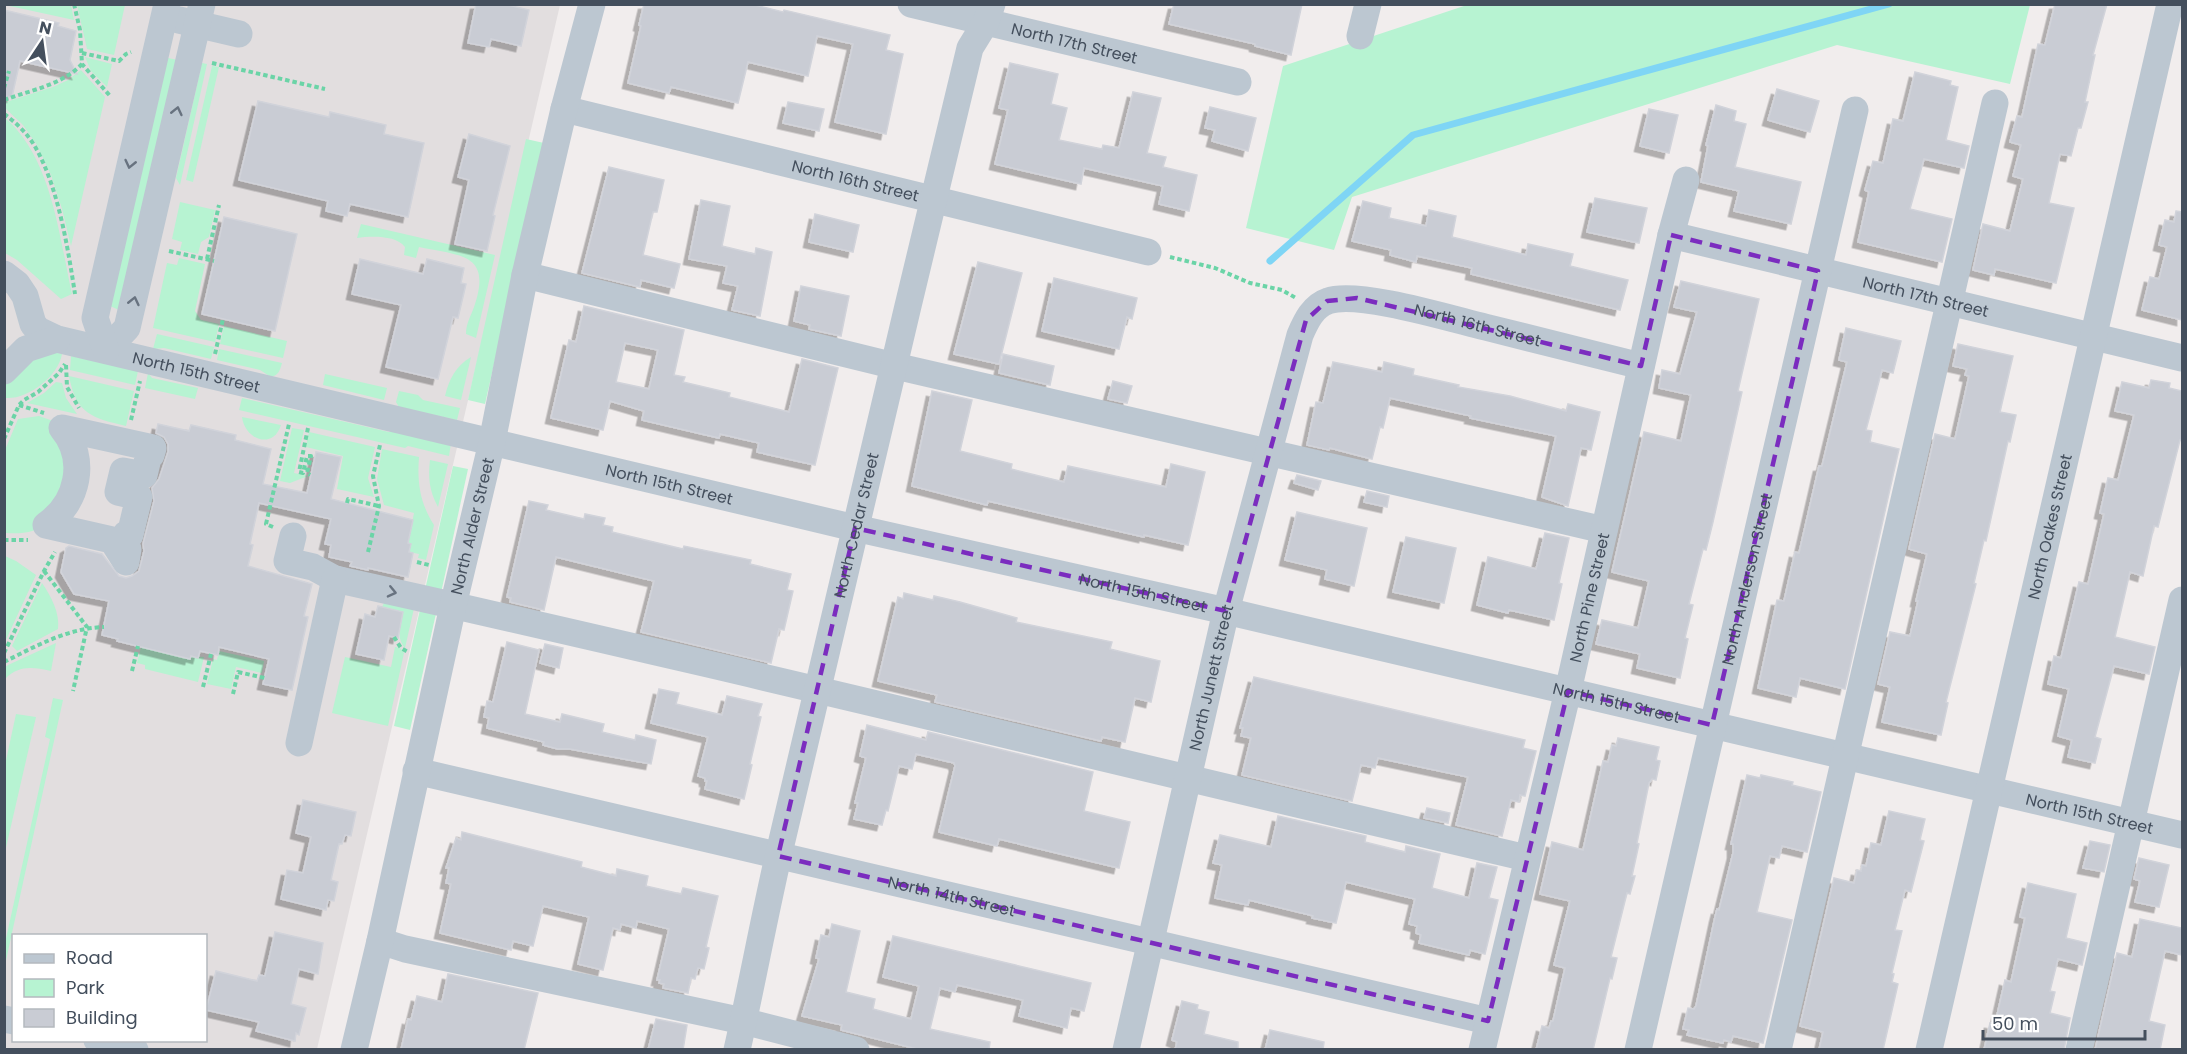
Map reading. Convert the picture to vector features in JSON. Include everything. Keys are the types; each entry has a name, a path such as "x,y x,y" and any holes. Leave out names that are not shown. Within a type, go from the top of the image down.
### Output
{"street":[{"name":"North Alder Street","path":"354,1050 492,442 525,275 564,109 592,4"},
{"name":"North 17th Street","path":"911,4 989,13 1238,82"},
{"path":"1360,36 1368,4"},
{"name":"North Oakes Street","path":"1929,1050 2170,4"},
{"path":"199,15 128,328 106,350 95,318 166,11 199,15 239,34"},
{"name":"North Cedar Street","path":"736,1050 778,856 970,48 989,13"},
{"path":"1778,1050 1995,103"},
{"name":"North 16th Street","path":"564,109 1148,252"},
{"name":"North Anderson Street","path":"1638,1050 1855,110"},
{"name":"North Pine Street","path":"1482,1050 1568,691 1671,235 1686,180"},
{"name":"North 17th Street","path":"1671,235 2182,358"},
{"path":"4,274 17,284 25,296 33,324 62,350"},
{"path":"525,275 895,366 1604,530"},
{"name":"North 16th Street","path":"1315,309 1327,301 1357,298 1425,312 1641,366"},
{"name":"North Junett Street","path":"1126,1050 1226,611 1300,335 1306,320 1315,309"},
{"path":"4,371 26,350 43,342 62,350"},
{"name":"North 15th Street","path":"62,350 106,350 855,528 1226,611 2182,835"},
{"path":"62,428 153,448 152,454 149,454 144,475 123,471 118,492 139,497 130,535 126,534 124,541 123,547 129,549 126,562 112,540 68,531 46,525 68,503 76,480 77,458 72,441 62,428"},
{"path":"293,536 287,561 313,567 335,579 818,689 1187,780 1527,858"},
{"path":"299,743 335,579"},
{"path":"2079,1050 2182,600"},
{"name":"North 14th Street","path":"416,771 1488,1021"},
{"path":"380,941 405,949 743,1021 856,1050"},
{"path":"101,1042 135,1050"}],"path":[{"path":"4,100 58,81 75,72 82,64 74,4"},
{"path":"82,53 119,61 126,54 141,49 156,50"},
{"path":"189,58 325,89"},
{"path":"82,64 111,97"},
{"path":"4,88 9,71"},
{"path":"4,114 28,136 45,170 71,265 76,300"},
{"path":"207,259 219,205"},
{"path":"168,250 214,261"},
{"path":"1148,252 1215,267 1250,283 1282,290 1315,309"},
{"path":"211,375 223,319"},
{"path":"4,439 19,405 48,383 62,350"},
{"path":"289,424 266,524 293,536"},
{"path":"307,474 299,472 308,428"},
{"path":"368,552 379,506 373,476 380,445"},
{"path":"347,503 348,499 379,506"},
{"path":"4,653 44,571 68,531"},
{"path":"417,562 429,565"},
{"path":"44,571 87,627 73,691"},
{"path":"4,662 69,632 87,627 104,627"},
{"path":"393,637 401,648 408,652"},
{"path":"132,671 138,646"},
{"path":"203,687 210,654"},
{"path":"233,694 238,672 265,678"}],"highlighted area":[{"path":"1671,235 1818,271 1712,725 1568,691 1488,1021 778,856 855,528 1226,611 1306,320 1327,301 1357,298 1641,366"}],"shaded area":[{"path":"5,5 560,5 317,1049 5,1050"}],"green space":[{"path":"5,5 71,5 74,20"},
{"path":"77,5 125,5 114,55 87,49"},
{"path":"1467,5 2030,5 2010,84 1837,45 1352,197 1334,250 1246,228 1283,66"},
{"path":"85,57 112,64 107,87 91,71"},
{"path":"168,58 178,60 119,310 110,306"},
{"path":"197,62 207,64 180,185 176,178 200,72"},
{"path":"212,66 219,67 193,182 186,180"},
{"path":"81,70 105,97 71,246 51,175 37,145 23,125 5,108 6,102 53,87 68,80"},
{"path":"4,117 33,153 51,199 72,294 61,299 17,260 5,253"},
{"path":"526,139 544,143 485,404 468,400"},
{"path":"180,202 215,210 209,237 201,242 198,254 180,250 182,242 172,239"},
{"path":"361,224 495,255 476,338 466,334 479,289 479,276 475,266 469,260 459,255 419,247 416,258 404,255 405,247 396,240 376,237 357,238"},
{"path":"179,258 205,264 195,311 201,320 219,324 215,342 153,328 167,263 177,265"},
{"path":"224,326 287,341 283,358 220,344"},
{"path":"157,334 214,347 211,359 164,348 153,349"},
{"path":"219,349 282,363 277,374 271,377 260,370 217,360"},
{"path":"53,352 62,354 48,379 23,395 5,398 4,379 39,355"},
{"path":"71,356 138,371 135,385 70,370"},
{"path":"471,357 461,400 445,396 454,374 461,364"},
{"path":"148,373 152,378 198,388 195,399 145,388"},
{"path":"325,374 387,388 384,400 323,385"},
{"path":"69,376 134,391 126,426 95,417 87,412 76,399"},
{"path":"56,382 62,383 66,398 77,414 27,403 44,393"},
{"path":"399,391 418,395 423,400 460,408 457,420 399,407 396,402"},
{"path":"242,398 389,432 394,430 451,443 449,456 239,410"},
{"path":"39,416 56,422 77,458 43,527 25,533 6,533 5,450 18,419"},
{"path":"242,417 281,425 272,438 260,439 248,431"},
{"path":"292,428 304,430 294,473 308,476 290,483 280,481"},
{"path":"309,432 375,447 368,478 374,497 337,489 343,456 306,447"},
{"path":"382,449 419,457 420,493 425,509 434,525 426,560 418,558 419,554 409,552 408,543 414,513 384,505 377,479"},
{"path":"430,460 448,464 438,507 430,484"},
{"path":"453,466 468,469 441,593 425,590"},
{"path":"5,556 36,575 5,642"},
{"path":"42,583 54,605 58,617 58,629 17,651 12,646"},
{"path":"384,603 415,604 405,648 400,636 403,613 382,607"},
{"path":"421,605 437,609 410,730 394,726"},
{"path":"56,643 51,671 26,668 15,671 5,679 5,667"},
{"path":"141,647 190,659 191,656 204,657 198,682 145,669 145,665 137,663"},
{"path":"395,647 400,648 404,653 388,726 332,713 345,657 391,667"},
{"path":"219,651 264,661 262,673 236,667 231,689 207,684 213,659 217,660"},
{"path":"53,698 63,700 5,965 5,943 50,739 45,737"},
{"path":"16,714 36,717 5,852 5,765"}],"building":[{"path":"476,4 504,4 529,10 521,46 491,39 489,47 468,43"},
{"path":"644,4 751,4 890,35 886,50 903,54 886,134 835,122 853,44 817,36 808,76 748,62 738,103 671,87 669,93 628,83"},
{"path":"1174,4 1302,4 1291,55 1169,24"},
{"path":"2055,4 2107,4 2093,55 2095,55 2085,102 2088,102 2081,128 2078,128 2071,156 2060,154 2049,203 2074,208 2056,283 1995,269 1994,275 1973,270 1983,224 2010,231 2023,179 2013,176 2021,145 2010,142 2017,116 2022,117 2038,44 2045,45"},
{"path":"4,10 59,23 58,26 76,31 70,60 77,74 20,61 12,97 4,96"},
{"path":"1010,63 1058,74 1051,104 1067,108 1059,140 1102,149 1103,145 1119,148 1133,92 1161,98 1147,153 1166,157 1163,167 1197,175 1189,211 1159,204 1163,186 1084,168 1081,184 995,164 1008,110 999,108"},
{"path":"1915,72 1951,81 1950,85 1958,87 1946,140 1969,146 1964,168 1924,159 1910,209 1952,219 1942,262 1858,242 1869,192 1865,190 1873,161 1883,163 1893,119 1903,121"},
{"path":"1777,89 1819,101 1810,132 1768,120"},
{"path":"258,101 329,117 330,112 386,125 384,134 424,143 408,217 350,204 347,216 326,211 328,201 239,180"},
{"path":"788,102 824,109 819,131 783,123"},
{"path":"1716,105 1736,111 1734,121 1746,124 1735,167 1801,182 1791,224 1734,211 1739,191 1701,182 1708,146 1706,145"},
{"path":"1210,107 1256,118 1248,151 1212,141 1215,130 1205,128"},
{"path":"1649,109 1678,115 1669,153 1640,146"},
{"path":"469,134 510,146 493,215 495,216 487,251 455,244 469,180 458,177"},
{"path":"609,167 664,180 657,212 653,212 643,255 680,264 674,288 641,280 640,287 582,273"},
{"path":"1595,198 1647,208 1639,243 1587,232"},
{"path":"701,200 730,206 722,246 755,254 756,248 772,252 760,316 732,310 738,286 723,283 727,266 689,259"},
{"path":"1363,201 1391,208 1389,218 1426,226 1429,210 1456,216 1452,237 1526,255 1528,244 1573,254 1570,266 1628,280 1620,310 1471,274 1472,268 1417,256 1416,262 1390,255 1391,250 1352,241"},
{"path":"2176,211 2182,212 2182,320 2142,310 2150,277 2159,279 2167,247 2159,245 2165,220 2174,222"},
{"path":"815,214 859,225 853,252 809,242"},
{"path":"224,217 297,234 275,331 202,314"},
{"path":"360,259 423,274 427,259 464,268 461,283 466,284 458,318 453,317 438,379 386,367 401,305 352,294"},
{"path":"978,262 1022,273 999,364 954,354"},
{"path":"1054,278 1137,298 1132,319 1127,317 1119,349 1042,331"},
{"path":"1681,281 1759,299 1738,391 1742,392 1713,522 1706,550 1703,549 1689,604 1693,605 1685,638 1688,639 1680,678 1637,668 1640,654 1596,644 1602,620 1638,628 1649,581 1612,572 1644,432 1681,441 1691,395 1659,388 1662,370 1680,374 1697,312 1674,307"},
{"path":"801,286 849,296 841,336 809,329 810,325 794,321"},
{"path":"584,306 684,330 674,375 685,377 683,382 730,393 729,397 789,412 802,359 838,368 815,465 757,452 759,443 720,434 719,438 642,420 644,411 610,401 603,430 551,418 569,340 576,342","holes":["625,343 658,350 649,389 616,382"]},
{"path":"1846,328 1901,341 1893,373 1882,370 1866,430 1872,431 1870,442 1899,449 1845,689 1800,678 1796,697 1758,688 1777,600 1784,601 1795,552 1799,553 1819,466 1822,466 1847,362 1839,360"},
{"path":"1958,344 2013,356 2000,412 2016,415 1946,702 1948,703 1941,735 1882,722 1890,687 1878,684 1890,632 1910,636 1927,554 1909,549 1935,434 1955,439 1969,376 1965,375 1967,369 1953,366"},
{"path":"1003,354 1054,366 1050,385 999,373"},
{"path":"1333,362 1382,372 1384,362 1414,369 1413,375 1459,385 1458,387 1510,396 1566,411 1568,404 1600,412 1591,450 1581,448 1568,506 1542,497 1556,436 1470,418 1471,416 1390,398 1372,459 1330,448 1329,450 1307,445 1316,402 1323,403"},
{"path":"2151,380 2170,383 2169,388 2182,391 2182,441 2180,440 2158,527 2154,526 2143,576 2130,572 2115,637 2155,647 2149,674 2114,666 2095,737 2101,739 2095,763 2068,757 2072,740 2058,736 2069,689 2048,684 2054,656 2061,658 2079,582 2088,584 2104,514 2100,513 2108,478 2118,480 2134,415 2115,411 2122,382 2149,388"},
{"path":"1113,381 1132,386 1127,403 1108,399"},
{"path":"932,391 972,400 960,451 1012,464 1011,469 1064,482 1068,466 1166,487 1171,464 1205,472 1188,545 988,501 987,505 912,486"},
{"path":"158,424 189,431 191,425 236,435 235,440 271,449 263,484 307,493 316,452 341,457 331,499 413,520 408,543 411,544 409,552 413,553 408,577 350,566 352,562 329,557 331,545 325,544 331,519 259,503 250,544 253,545 248,566 312,584 304,616 308,617 292,690 263,684 269,659 219,647 218,655 200,651 198,658 191,656 190,659 117,641 118,639 102,635 109,601 74,594 61,572 66,548 69,546 102,554 119,576 126,578 139,571 154,501 152,488 159,479 168,452 168,444 164,437 156,433"},
{"path":"1297,475 1321,481 1318,490 1294,483"},
{"path":"1367,491 1389,496 1387,507 1364,502"},
{"path":"529,501 548,505 546,510 584,519 585,514 605,518 603,525 613,527 612,532 683,549 684,546 751,560 750,564 791,574 787,590 793,591 784,630 779,629 771,663 641,632 654,581 556,557 544,610 510,602 511,598 507,597"},
{"path":"1297,512 1367,528 1354,586 1325,579 1327,570 1285,560"},
{"path":"1545,533 1569,538 1554,620 1509,610 1508,613 1477,605 1488,557 1536,569"},
{"path":"1406,537 1456,548 1444,603 1393,592"},
{"path":"904,593 933,600 934,596 960,602 1017,618 1016,622 1112,642 1110,649 1160,661 1151,702 1135,698 1125,742 1102,737 1101,741 935,702 937,695 878,681 898,597 903,599"},
{"path":"378,606 403,612 398,638 389,636 384,660 356,654 365,614 375,617"},
{"path":"507,642 539,650 525,714 560,722 562,714 604,724 602,732 635,740 636,735 656,740 651,764 570,749 558,749 543,745 544,742 487,728 489,718 484,717 487,701 493,702"},
{"path":"545,644 563,648 559,668 540,663"},
{"path":"1254,677 1525,740 1523,748 1536,751 1525,796 1520,795 1519,802 1511,800 1502,836 1456,825 1468,777 1378,758 1375,768 1361,765 1352,801 1242,775 1251,738 1241,736 1243,728 1240,728"},
{"path":"659,689 679,693 676,704 722,715 727,696 762,704 744,799 705,789 707,781 698,776 708,737 651,723"},
{"path":"867,725 926,740 928,732 1093,772 1084,811 1130,822 1119,868 999,839 997,846 939,832 955,766 954,763 916,754 912,769 899,766 888,811 886,810 882,825 854,819 858,803 855,803 866,758 860,756"},
{"path":"1618,738 1659,747 1656,760 1660,761 1656,780 1652,779 1649,783 1632,876 1635,876 1630,894 1627,893 1611,957 1617,958 1612,979 1610,978 1593,1050 1536,1050 1542,1026 1549,1028 1553,1021 1565,968 1554,965 1570,901 1540,894 1552,842 1583,850 1603,761 1608,762 1612,745 1616,746"},
{"path":"1747,775 1760,778 1761,775 1793,782 1792,785 1821,792 1807,852 1782,846 1779,858 1770,856 1757,912 1792,920 1763,1043 1733,1036 1731,1042 1724,1040 1723,1043 1687,1035 1689,1030 1683,1029 1688,1008 1694,1009 1696,1006 1715,917 1717,909 1719,910 1733,853 1733,844 1731,844"},
{"path":"303,800 356,812 351,836 345,835 342,844 339,844 331,880 338,882 334,901 328,900 326,910 281,899 287,870 303,873 311,837 296,833"},
{"path":"1427,808 1450,813 1448,823 1424,818"},
{"path":"1889,811 1925,819 1920,840 1924,841 1911,892 1905,890 1895,930 1902,931 1892,973 1894,974 1892,982 1898,984 1883,1050 1819,1050 1823,1032 1800,1026 1834,878 1854,883 1857,870 1861,871 1862,865 1866,866 1871,843 1881,845"},
{"path":"1278,816 1366,836 1365,842 1405,852 1406,846 1440,854 1432,888 1469,898 1477,863 1497,867 1489,898 1498,900 1485,954 1470,950 1469,955 1419,943 1421,935 1416,933 1417,926 1409,924 1415,899 1346,882 1336,923 1249,900 1248,905 1215,898 1222,865 1213,863 1220,835 1271,847"},
{"path":"462,832 582,862 581,867 616,876 617,869 648,876 646,886 681,894 683,888 718,896 706,947 709,948 704,969 698,968 695,979 691,978 688,993 663,988 664,984 657,980 669,929 637,921 636,928 621,924 620,930 613,928 603,970 578,964 589,917 543,906 533,946 513,941 511,950 440,933 451,884 446,883 449,868 446,868 456,838 461,840"},
{"path":"2090,841 2110,845 2104,872 2083,868"},
{"path":"2139,858 2169,865 2159,907 2135,902 2140,881 2134,879"},
{"path":"2028,883 2076,894 2066,938 2087,943 2082,965 2058,959 2050,991 2055,992 2050,1013 2070,1018 2064,1050 1984,1050 1990,1023 1995,1024 2005,980 2011,982 2025,918 2020,917"},
{"path":"2140,919 2182,928 2182,955 2165,951 2149,1021 2165,1025 2160,1050 2095,1050 2117,953 2132,957"},
{"path":"832,924 860,931 846,992 875,999 873,1009 911,1019 919,986 883,977 893,936 1091,983 1084,1011 1071,1008 1067,1028 1019,1016 1023,1000 957,985 955,992 940,988 930,1029 990,1042 989,1050 921,1050 841,1030 842,1025 802,1016 819,959 816,958 821,935 829,937"},
{"path":"275,932 323,943 318,974 299,969 291,1004 306,1008 299,1035 296,1033 295,1041 256,1031 259,1022 207,1010 216,971 257,981 259,975 265,976"},
{"path":"448,974 538,993 524,1050 401,1050 408,1019 411,1020 417,996 442,1002"},
{"path":"1182,1001 1198,1005 1197,1009 1209,1012 1204,1034 1238,1042 1238,1050 1175,1050 1177,1042 1172,1040"},
{"path":"656,1019 687,1025 683,1050 648,1050"},
{"path":"1270,1030 1324,1042 1323,1050 1265,1050"}],"waterway":[{"path":"1270,261 1413,135 1889,4"}]}
